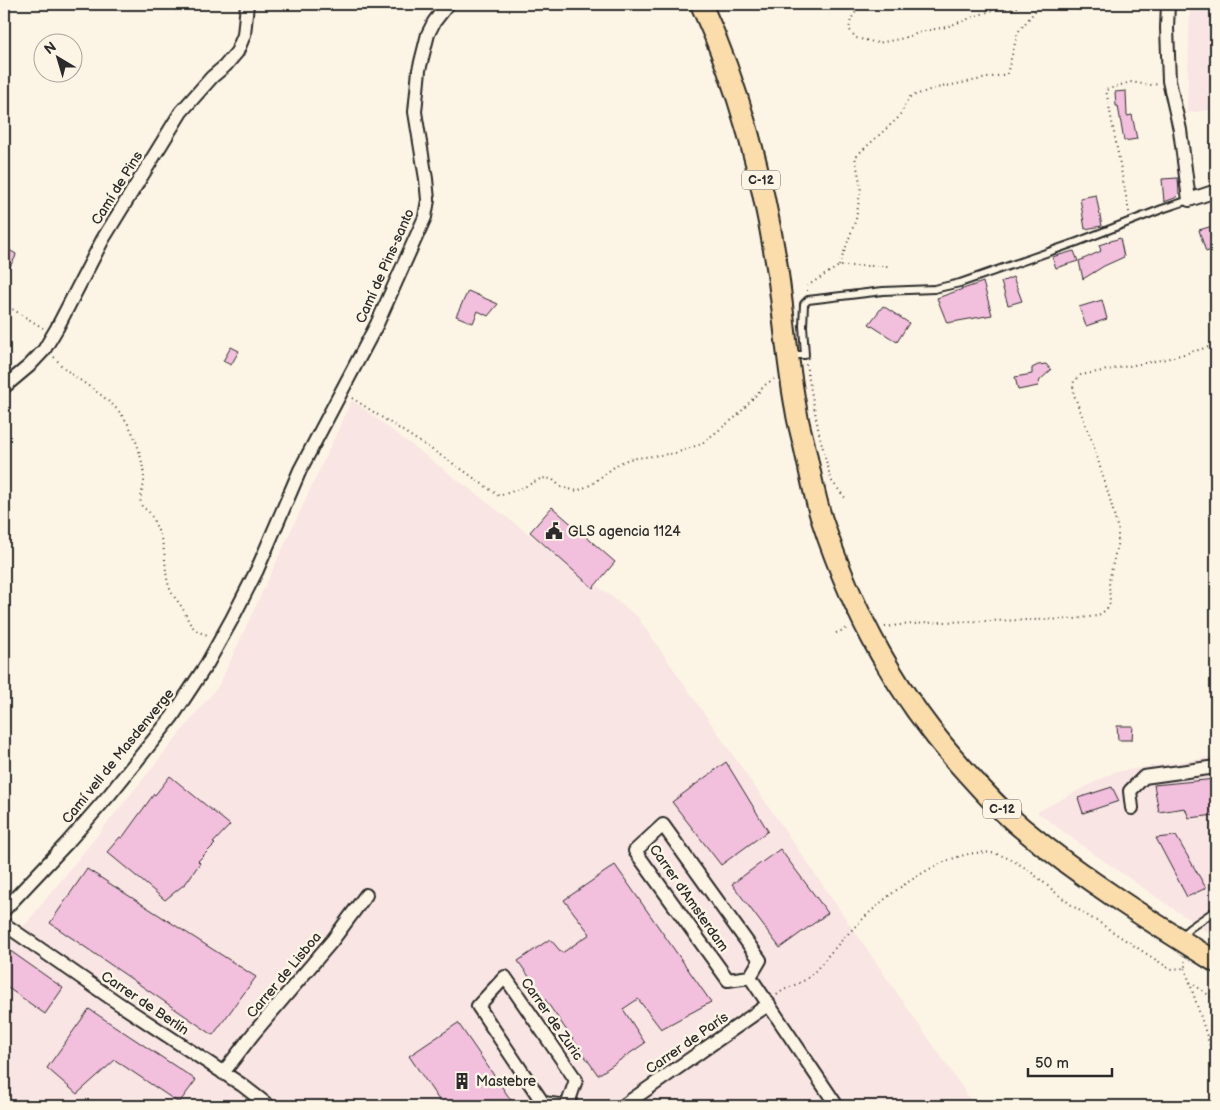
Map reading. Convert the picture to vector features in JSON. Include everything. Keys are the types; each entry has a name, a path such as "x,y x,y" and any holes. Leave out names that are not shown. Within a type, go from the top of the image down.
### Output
{"main road":[{"name":"C-12","path":"701,4 728,69 746,123 761,182 796,355 796,410 821,517 840,571 863,622 920,717 981,789 1020,827 1062,861 1216,962"}],"street":[{"name":"Camí de Pins","path":"4,387 29,366 44,350 103,239 182,112 201,88 226,66 237,52 244,36 247,4"},
{"name":"Camí de Pins-santo","path":"342,391 377,324 425,218 428,200 415,112 419,70 428,34 434,22 448,4"},
{"path":"1168,4 1166,28 1170,81 1180,130 1189,200 1216,191"},
{"name":"Camí vell de Masdenverge","path":"4,910 110,794 172,717 207,664 257,570 300,470 342,391"},
{"path":"1132,808 1130,791 1144,777 1216,767"},
{"name":"Carrer d'Amsterdam","path":"663,826 760,960 750,978 728,980 635,851 663,826"},
{"name":"Carrer de Lisboa","path":"223,1073 253,1034 332,941 366,895"},
{"name":"Carrer de Berlín","path":"4,924 118,1003 242,1085 269,1106"},
{"name":"Carrer de Zuric","path":"504,977 576,1080 568,1106 543,1103 478,1006 504,977"},
{"path":"750,978 837,1106"},
{"name":"Carrer de París","path":"623,1106 769,1004"}],"lane":[{"path":"796,355 803,326 804,304 808,300 934,289 960,283 1189,200"},
{"path":"1187,943 1190,928 1216,910"}],"path":[{"path":"861,4 851,19 849,29 856,38 878,43 946,27 993,10 1016,7 1020,4"},
{"path":"839,266 856,219 861,186 855,157 898,118 910,97 932,89 1007,74 1018,32 1042,4"},
{"path":"1130,222 1106,90 1130,82 1150,85 1170,81"},
{"path":"808,300 807,286 839,266 889,266"},
{"path":"4,304 54,334"},
{"path":"870,634 876,628 900,625 1074,618 1097,616 1106,610 1110,603 1109,581 1118,541 1118,530 1092,441 1074,395 1074,381 1081,375 1166,359 1216,344"},
{"path":"44,350 57,359 60,365 97,391 117,408 125,419 134,438 141,462 144,480 141,504 148,512 159,532 170,590 194,630 207,635 213,635"},
{"path":"796,355 831,480 846,499"},
{"path":"342,391 460,468 499,496 522,488 542,478 552,479 561,487 577,491 592,484 618,464 629,460 676,453 701,444 737,416 765,385 773,380"},
{"path":"769,1004 780,992 809,977 859,923 896,890 938,865 974,853 998,854 1016,861 1066,901 1170,969 1185,968"},
{"path":"1187,943 1185,968 1214,1058 1216,1072"},
{"path":"1190,982 1216,1000"}],"shaded area":[{"path":"1190,4 1216,4 1216,109 1187,113"},
{"path":"352,400 637,616 975,1106 4,1106 4,949 219,685"},
{"path":"1216,756 1216,938 1084,847 1037,812 1114,772"}],"building":[{"path":"1126,91 1127,116 1132,115 1137,139 1124,141 1118,106 1116,106 1115,92"},
{"path":"1178,178 1179,194 1175,198 1164,202 1162,179"},
{"path":"1096,195 1102,226 1085,229 1080,198"},
{"path":"1216,225 1216,245 1214,249 1206,252 1199,230"},
{"path":"1120,238 1124,257 1104,266 1083,279 1079,261 1101,251 1099,245"},
{"path":"4,247 16,254 4,276"},
{"path":"1074,251 1078,261 1056,268 1052,257"},
{"path":"1013,277 1022,301 1008,305 1001,282"},
{"path":"983,282 992,315 947,323 937,298"},
{"path":"468,291 498,304 488,316 478,311 473,323 456,316"},
{"path":"1102,300 1107,319 1086,326 1079,307"},
{"path":"883,306 909,323 897,342 869,324"},
{"path":"231,347 239,351 231,365 223,361"},
{"path":"1046,364 1051,370 1040,380 1038,386 1018,390 1015,377 1032,374 1032,368"},
{"path":"552,507 615,562 593,588 530,532"},
{"path":"1117,726 1133,726 1132,740 1118,740"},
{"path":"726,762 768,831 721,865 672,802"},
{"path":"170,776 230,825 198,861 200,863 186,883 165,900 107,852 120,837 122,838 154,794"},
{"path":"1216,779 1216,815 1189,818 1185,808 1159,812 1154,785"},
{"path":"1112,787 1119,801 1083,813 1078,798"},
{"path":"1176,836 1206,888 1187,897 1156,838"},
{"path":"780,849 828,913 780,948 732,884"},
{"path":"615,865 711,1002 661,1029 638,999 623,1009 645,1043 598,1075 518,961 550,939 562,953 590,934 564,900"},
{"path":"87,869 256,977 213,1035 50,923"},
{"path":"9,950 63,988 45,1014 4,985 4,951"},
{"path":"89,1009 196,1080 179,1103 115,1060 77,1094 47,1068"},
{"name":"Mastebre","path":"458,1023 515,1106 443,1106 409,1056"}],"place":[{"name":"GLS agencia 1124","path":"554,531"},
{"name":"Mastebre","path":"462,1081"}]}
